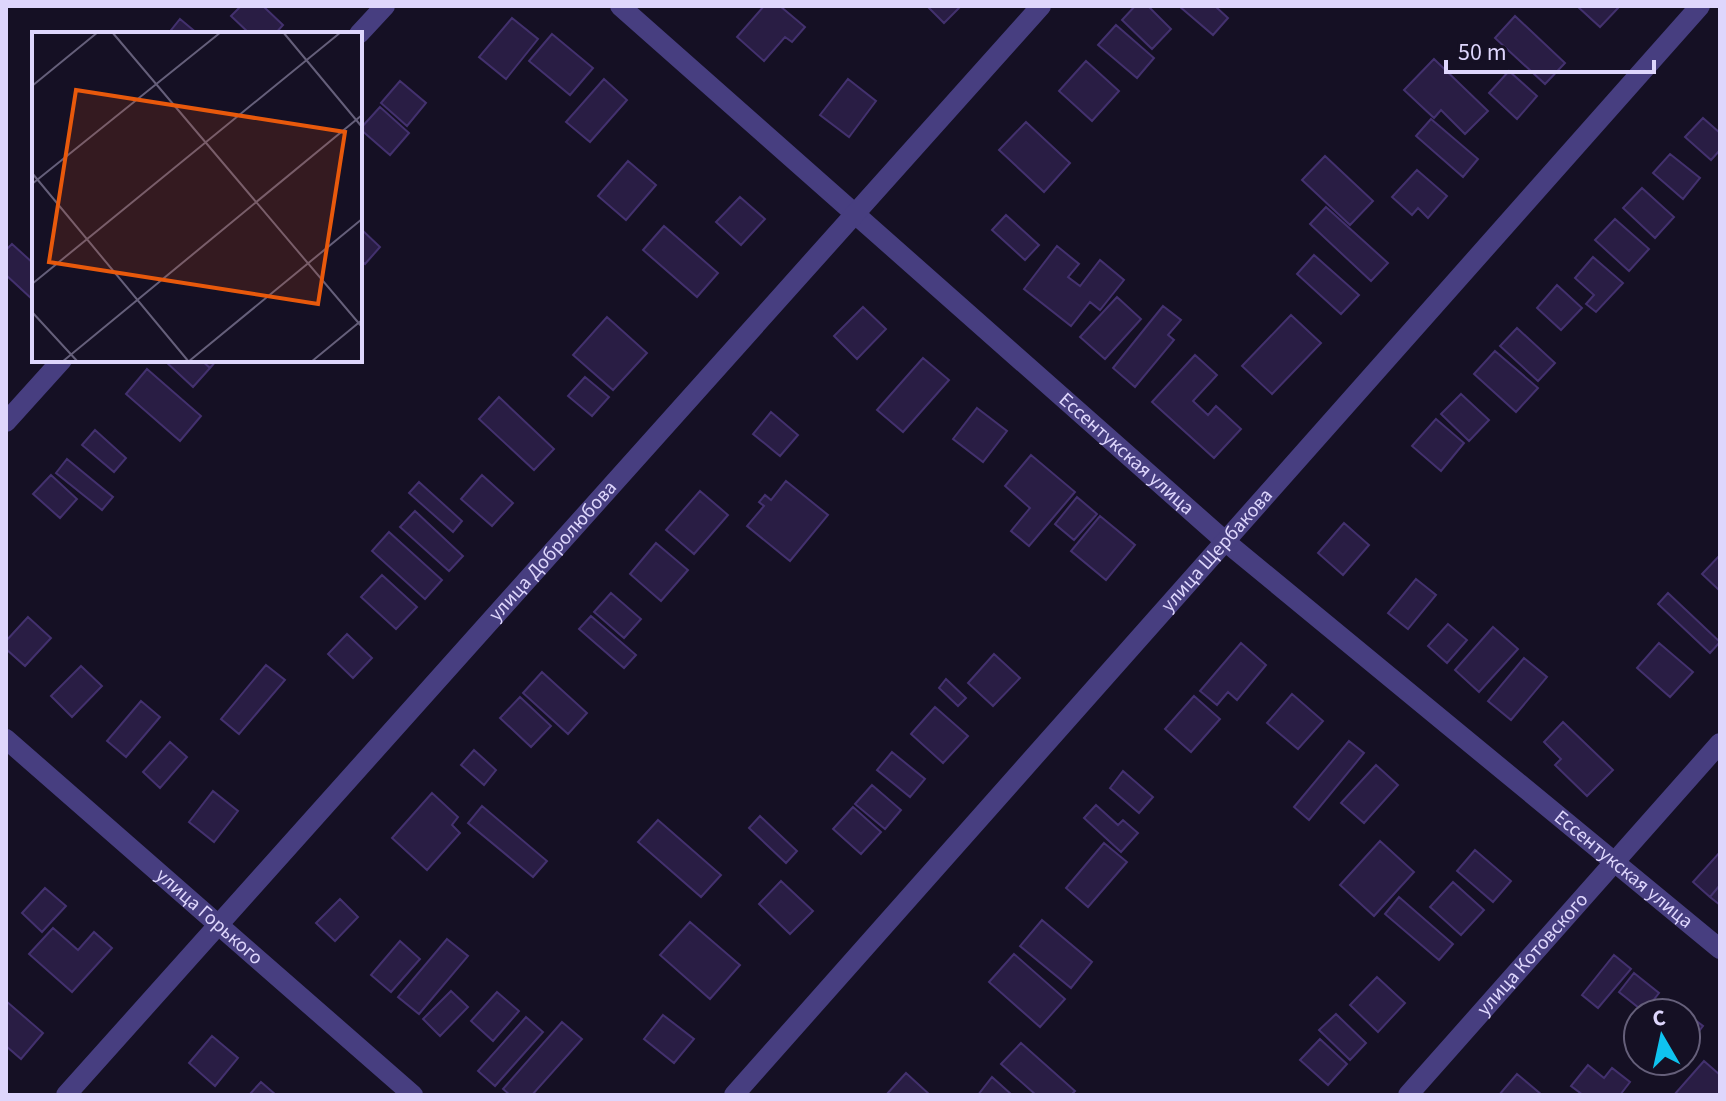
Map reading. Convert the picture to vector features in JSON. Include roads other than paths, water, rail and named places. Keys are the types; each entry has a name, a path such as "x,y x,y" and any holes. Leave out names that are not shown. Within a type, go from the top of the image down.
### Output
{"street":[{"path":"361,32 385,6"},
{"name":"Ессентукская улица","path":"620,6 1226,542 1720,949"},
{"name":"улица Добролюбова","path":"66,1095 1041,6"},
{"name":"улица Щербакова","path":"734,1095 1700,6"},
{"path":"6,422 60,362"},
{"name":"улица Горького","path":"6,739 413,1095"},
{"name":"улица Котовского","path":"1408,1095 1720,743"}]}
